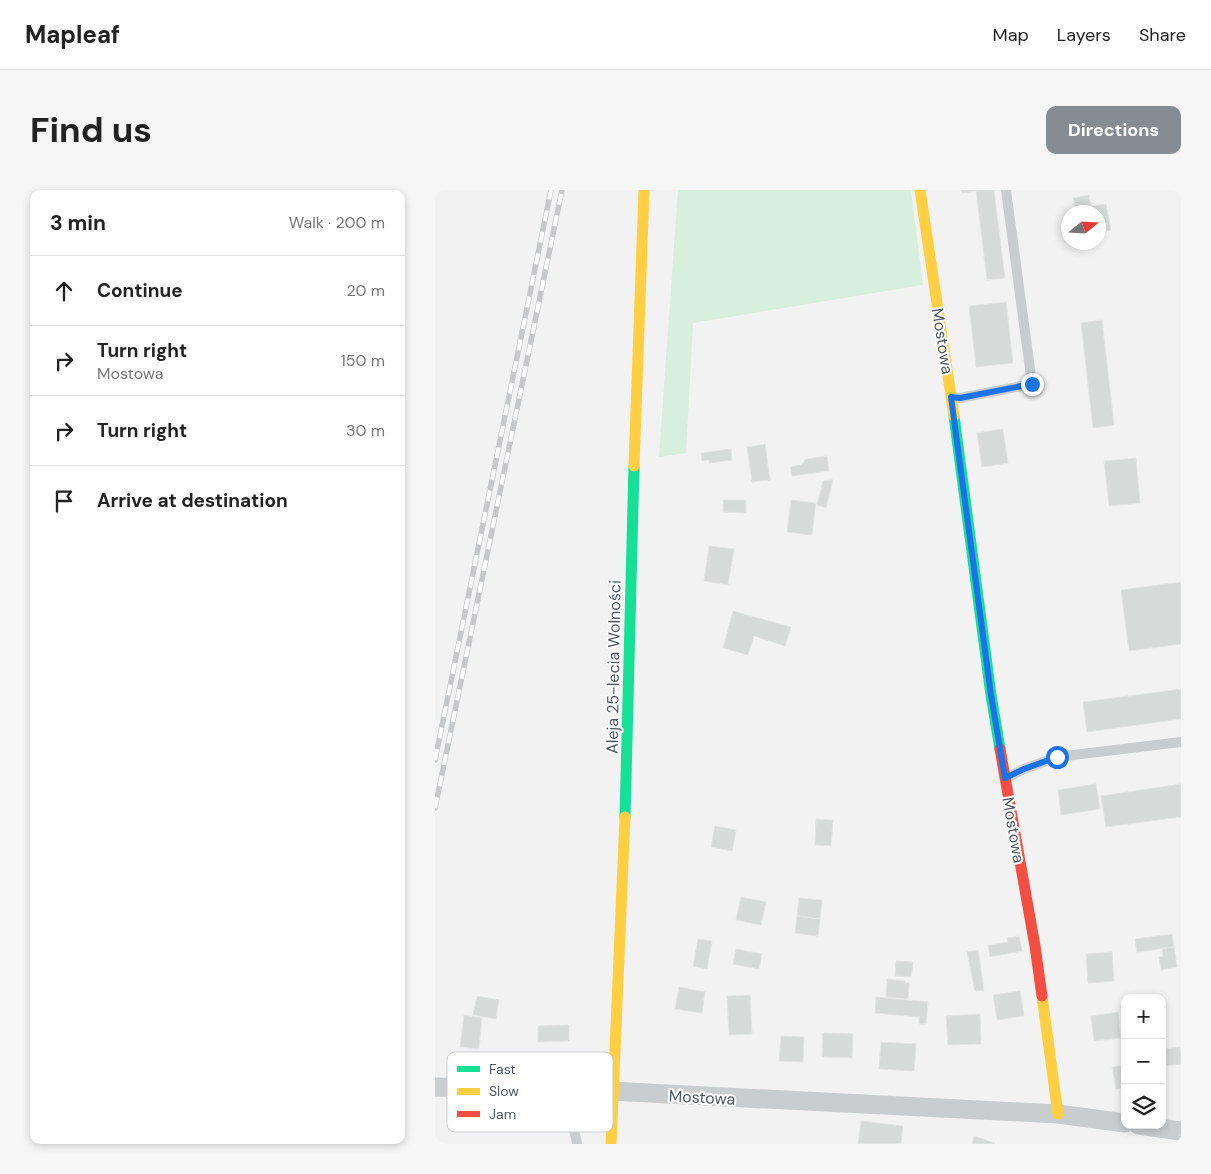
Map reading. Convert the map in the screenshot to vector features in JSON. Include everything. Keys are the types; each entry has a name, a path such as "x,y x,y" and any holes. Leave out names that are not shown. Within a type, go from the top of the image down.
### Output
{"main road":[{"name":"Aleja 25-lecia Wolności","path":"613,1070 625,810 633,491 644,190"},
{"name":"Mostowa","path":"920,190 951,397 989,685 1035,946 1058,1114"}],"street":[{"name":"Mostowa","path":"436,1087 447,1087"},
{"name":"Mostowa","path":"613,1092 1058,1114 1121,1122"},
{"path":"1166,1129 1181,1131"}],"lane":[{"path":"951,397 960,398 1032,384 1006,190"},
{"path":"1005,778 1057,757 1181,742"}],"green space":[{"path":"678,190 911,190 923,285 693,323 686,453 659,457"}],"building":[{"path":"961,190 994,190 1005,278 987,280 976,191 962,193"},
{"path":"1089,195 1091,205 1074,205 1073,198"},
{"path":"1106,204 1111,230 1106,231 1106,205 1098,205"},
{"path":"1006,302 1013,363 976,367 969,306"},
{"path":"1102,320 1114,425 1093,428 1081,323"},
{"path":"1003,429 1008,463 982,467 977,433"},
{"path":"765,444 770,480 752,482 747,447"},
{"path":"731,449 732,460 709,463 709,460 702,461 701,453"},
{"path":"827,456 829,471 792,476 790,467 801,465 806,459"},
{"path":"1136,458 1140,503 1109,506 1104,461"},
{"path":"833,480 826,508 817,505 823,481"},
{"path":"723,500 746,500 746,513 723,512"},
{"path":"791,500 816,503 812,535 787,532"},
{"path":"709,546 734,549 728,585 704,581"},
{"path":"1181,582 1181,644 1129,651 1121,590"},
{"path":"733,611 791,627 785,646 754,636 748,655 723,648"},
{"path":"1181,689 1181,719 1087,732 1083,702"},
{"path":"1096,784 1100,809 1061,815 1058,790"},
{"path":"1181,784 1181,817 1106,827 1101,796"},
{"path":"816,819 833,820 831,846 815,845"},
{"path":"715,826 736,830 732,851 711,847"},
{"path":"741,897 766,902 761,925 736,920"},
{"path":"799,898 822,900 820,919 797,916"},
{"path":"797,916 820,919 818,936 795,933"},
{"path":"1172,934 1174,947 1137,952 1135,939"},
{"path":"1019,936 1022,951 990,957 988,945 1008,942 1007,938"},
{"path":"698,939 712,941 707,969 693,966"},
{"path":"1174,947 1177,967 1161,970 1159,957 1163,956 1162,948"},
{"path":"736,949 762,954 759,969 733,964"},
{"path":"978,950 984,990 975,991 967,952"},
{"path":"1112,952 1114,981 1088,983 1086,954"},
{"path":"896,961 913,962 911,977 895,976"},
{"path":"887,979 909,983 908,999 886,997"},
{"path":"679,987 705,992 702,1013 675,1009"},
{"path":"1020,991 1024,1016 997,1020 993,995"},
{"path":"750,995 752,1034 729,1035 727,996"},
{"path":"477,996 499,1000 496,1019 473,1015"},
{"path":"876,997 928,1002 926,1024 919,1024 919,1017 875,1013"},
{"path":"1118,1012 1121,1038 1094,1041 1091,1016"},
{"path":"980,1014 981,1044 948,1045 946,1016"},
{"path":"464,1015 482,1018 479,1049 460,1047"},
{"path":"569,1025 569,1041 538,1042 538,1026"},
{"path":"823,1033 853,1034 852,1058 822,1057"},
{"path":"781,1036 804,1037 803,1062 779,1061"},
{"path":"881,1042 916,1044 914,1071 879,1069"},
{"path":"1180,1047 1181,1064 1166,1066 1166,1049"},
{"path":"1121,1066 1121,1088 1116,1089 1112,1067"},
{"path":"861,1121 903,1126 901,1144 858,1144"},
{"path":"974,1136 995,1143 972,1144"}],"railway":[{"path":"435,760 551,190"},
{"path":"435,808 562,190"}],"traffic: fast":[{"path":"954,416 991,695 1000,749"},
{"path":"625,817 634,466"}],"traffic: slow":[{"path":"634,466 644,190"},
{"path":"920,190 954,416"},
{"path":"613,1097 625,817"},
{"path":"1042,996 1058,1114"},
{"path":"611,1144 612,1132"}],"traffic: jam":[{"path":"1000,749 1042,996"}],"route":[{"path":"1032,384 960,398 951,397 991,695 1005,778 1057,757"}]}
